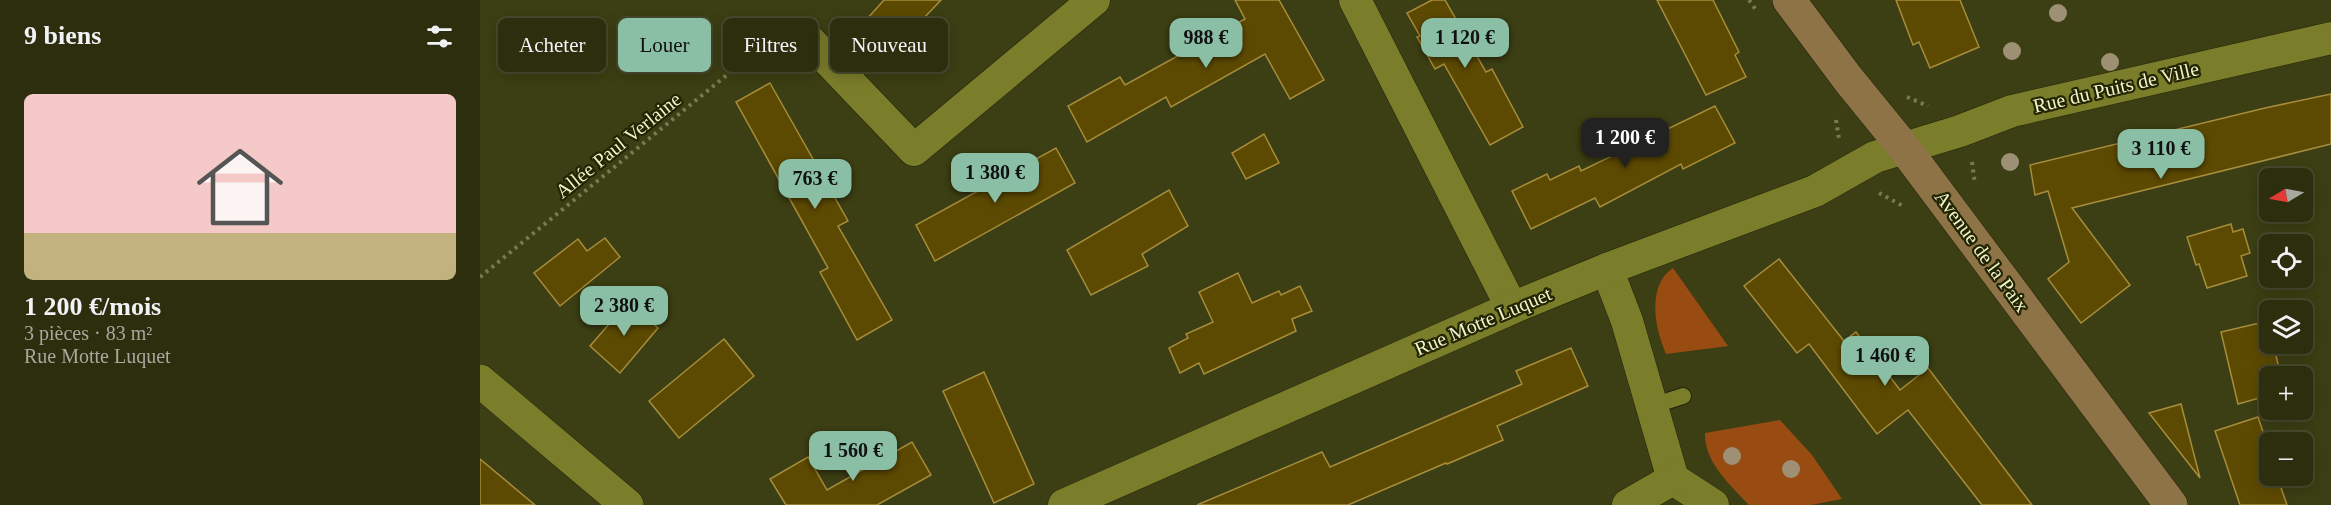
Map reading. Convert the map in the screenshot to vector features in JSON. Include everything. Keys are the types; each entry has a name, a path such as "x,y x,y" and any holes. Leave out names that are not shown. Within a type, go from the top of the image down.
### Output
{"main road":[{"name":"Avenue de la Paix","path":"1789,0 1848,79 1905,148 2171,505"}],"street":[{"path":"818,50 915,150 1094,0"},
{"path":"1355,0 1512,308"},
{"name":"Rue du Puits de Ville","path":"1905,148 1960,131 2012,111 2331,38"},
{"name":"Rue Motte Luquet","path":"1064,505 1512,308 1606,269 1815,191 1875,157 1905,148"},
{"path":"1606,269 1627,321 1673,479 1713,505"},
{"path":"480,381 627,505"},
{"path":"1628,505 1673,479"}],"lane":[{"path":"1652,406 1683,396"}],"path":[{"name":"Allée Paul Verlaine","path":"480,278 731,72"}],"shaded area":[{"path":"1673,268 1728,346 1666,354 1656,321 1655,308 1659,286 1664,276"},
{"path":"1780,420 1812,455 1842,499 1811,505 1749,505 1713,463 1706,444 1705,433"}],"building":[{"path":"884,0 941,0 924,18 868,18"},
{"path":"1235,0 1279,0 1324,80 1290,99 1265,54 1171,107 1166,97 1087,142 1068,106 1120,77 1125,85 1245,19"},
{"path":"1432,0 1445,0 1486,72 1492,69 1523,127 1490,145 1444,64 1435,69 1407,13"},
{"path":"1657,0 1713,0 1739,52 1735,55 1746,77 1706,95"},
{"path":"1896,0 1960,0 1979,47 1930,68 1919,42 1913,45"},
{"path":"770,83 848,221 838,226 892,320 857,340 820,272 828,268 736,102"},
{"path":"2331,94 2331,144 2072,208 2130,285 2081,323 2048,279 2069,262 2048,191 2035,195 2030,165"},
{"path":"1715,106 1735,143 1683,169 1681,164 1600,207 1595,198 1531,229 1512,191 1547,174 1550,180 1579,166 1581,171"},
{"path":"1264,134 1279,163 1246,179 1232,153"},
{"path":"1056,148 1075,183 935,261 916,225"},
{"path":"1169,190 1188,226 1142,254 1148,266 1091,295 1067,250"},
{"path":"2231,224 2233,232 2243,229 2250,253 2241,256 2247,276 2207,288 2199,264 2196,265 2187,237"},
{"path":"605,238 620,257 560,306 534,273 578,239 587,251"},
{"path":"1779,259 1844,341 1856,332 1900,390 1928,368 2032,505 1982,505 1908,410 1877,434 1809,344 1797,353 1744,286"},
{"path":"1238,273 1252,303 1279,291 1281,295 1300,286 1312,311 1292,319 1296,331 1204,374 1199,363 1180,373 1169,348 1188,338 1186,334 1213,322 1199,292"},
{"path":"629,301 658,328 620,373 590,346"},
{"path":"2259,323 2259,354 2276,354 2278,366 2259,366 2259,398 2238,404 2221,332"},
{"path":"724,339 754,376 679,438 649,401"},
{"path":"1571,348 1588,386 1497,426 1503,440 1447,464 1348,505 1197,505 1322,452 1330,467 1522,384 1516,371"},
{"path":"984,372 1034,484 994,503 943,391"},
{"path":"2181,404 2200,478 2149,413"},
{"path":"2258,417 2263,432 2259,432 2259,486 2280,486 2287,505 2240,505 2215,431"},
{"path":"912,442 931,475 877,505 786,505 770,479 808,457 827,490"},
{"path":"480,459 535,505 480,505"}]}
